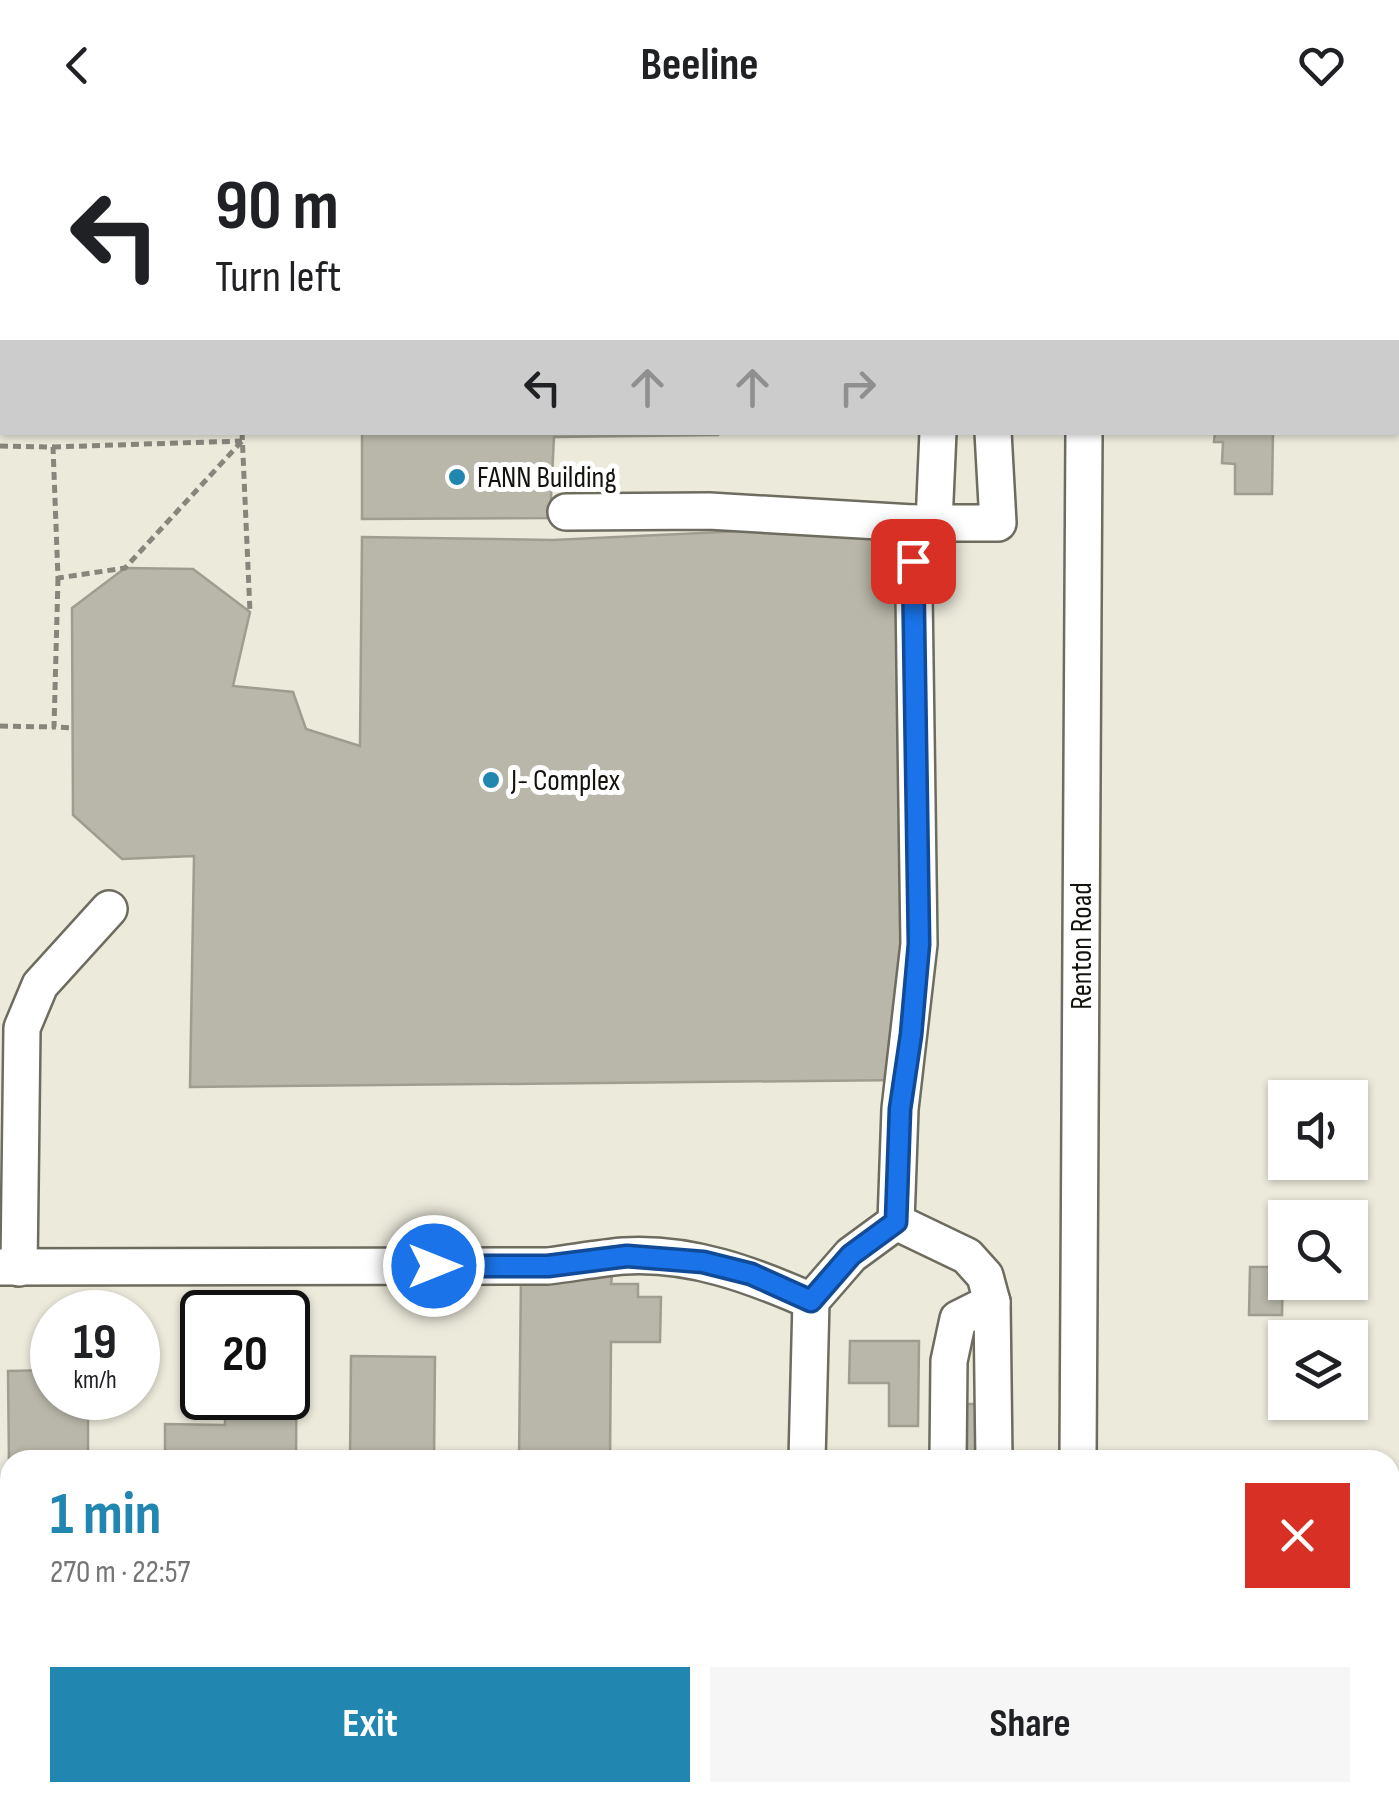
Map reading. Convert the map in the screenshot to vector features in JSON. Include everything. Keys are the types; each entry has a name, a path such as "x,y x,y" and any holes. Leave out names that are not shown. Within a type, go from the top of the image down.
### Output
{"street":[{"path":"896,1222 900,1109 919,944 924,523 938,435"},
{"path":"566,512 710,511 998,524 993,435"},
{"name":"Renton Road","path":"1078,1450 1084,435"},
{"path":"109,908 40,985 22,1028 10,1268 548,1266 627,1256 703,1262 751,1274 811,1301"},
{"path":"806,1450 811,1301 851,1255 896,1222"},
{"path":"896,1222 966,1256 984,1276 992,1302 994,1450"},
{"path":"948,1450 950,1361 958,1319 992,1302"}],"path":[{"path":"0,446 53,447 242,436"},
{"path":"58,578 125,568 242,436"},
{"path":"242,436 250,612"},
{"path":"53,447 58,578 54,727"},
{"path":"0,726 73,728"}],"building":[{"name":"FANN Building","path":"362,435 718,435 554,437 550,518 362,519"},
{"path":"1215,435 1273,435 1272,494 1235,494 1235,464 1222,463 1223,442 1214,442"},
{"name":"J- Complex","path":"913,523 904,1080 190,1087 194,856 122,859 73,815 72,608 125,568 193,569 250,612 233,686 293,692 306,729 360,746 362,537 553,540"},
{"path":"1250,1267 1268,1267 1268,1300 1282,1300 1282,1315 1249,1315"},
{"path":"521,1274 612,1275 611,1284 638,1284 638,1297 661,1297 660,1342 611,1342 610,1450 519,1450"},
{"path":"850,1341 919,1341 918,1426 889,1426 889,1383 849,1383"},
{"path":"351,1356 435,1357 434,1450 350,1450"},
{"path":"30,1370 30,1420 88,1420 88,1450 9,1450 8,1371"},
{"path":"961,1404 987,1404 988,1450 961,1450"},
{"path":"225,1420 296,1420 296,1450 165,1450 165,1424 225,1425"}],"place":[{"name":"FANN Building","path":"457,477"},
{"name":"J- Complex","path":"491,780"}],"route":[{"path":"434,1266 548,1266 627,1256 703,1262 751,1274 811,1301 851,1255 896,1222 900,1109 919,944 913,561"}]}
